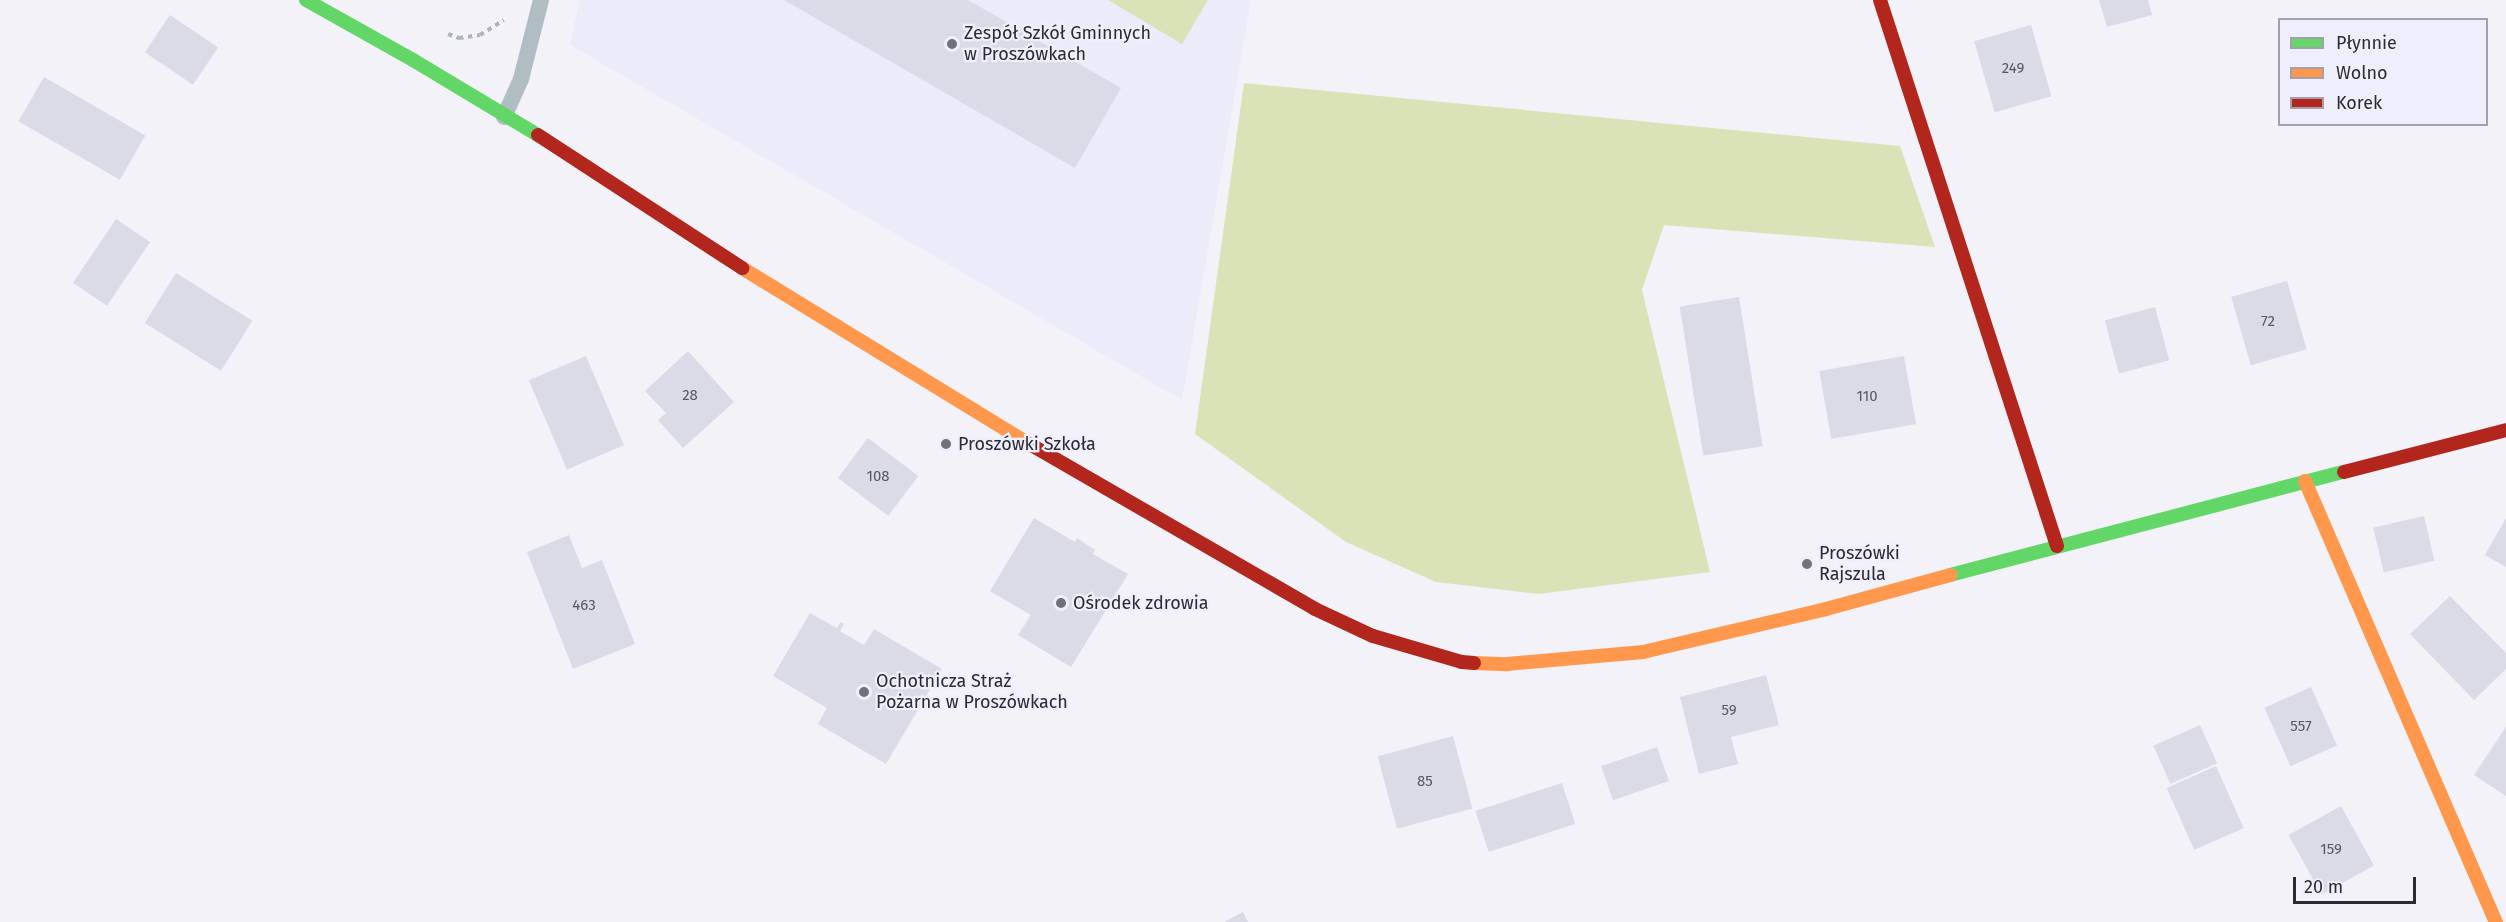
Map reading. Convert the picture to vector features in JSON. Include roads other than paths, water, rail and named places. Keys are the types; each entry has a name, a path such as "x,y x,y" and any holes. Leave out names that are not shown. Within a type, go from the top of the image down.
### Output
{"main road":[{"path":"306,0 413,60 590,167 762,280 1034,446 1315,609 1373,636 1416,651 1462,662 1507,664 1643,652 1826,609 2057,546 2506,430"},
{"path":"1880,0 2057,546"},
{"path":"2305,482 2496,922"}],"lane":[{"path":"504,117 521,79 541,0"}],"place":[{"name":"Zespół Szkół Gminnych w Proszówkach","path":"952,44"},
{"name":"Proszówki Szkoła","path":"946,444"},
{"name":"Proszówki Rajszula","path":"1807,564"},
{"name":"Ośrodek zdrowia","path":"1061,603"},
{"name":"Ochotnicza Straż Pożarna w Proszówkach","path":"864,692"}]}
